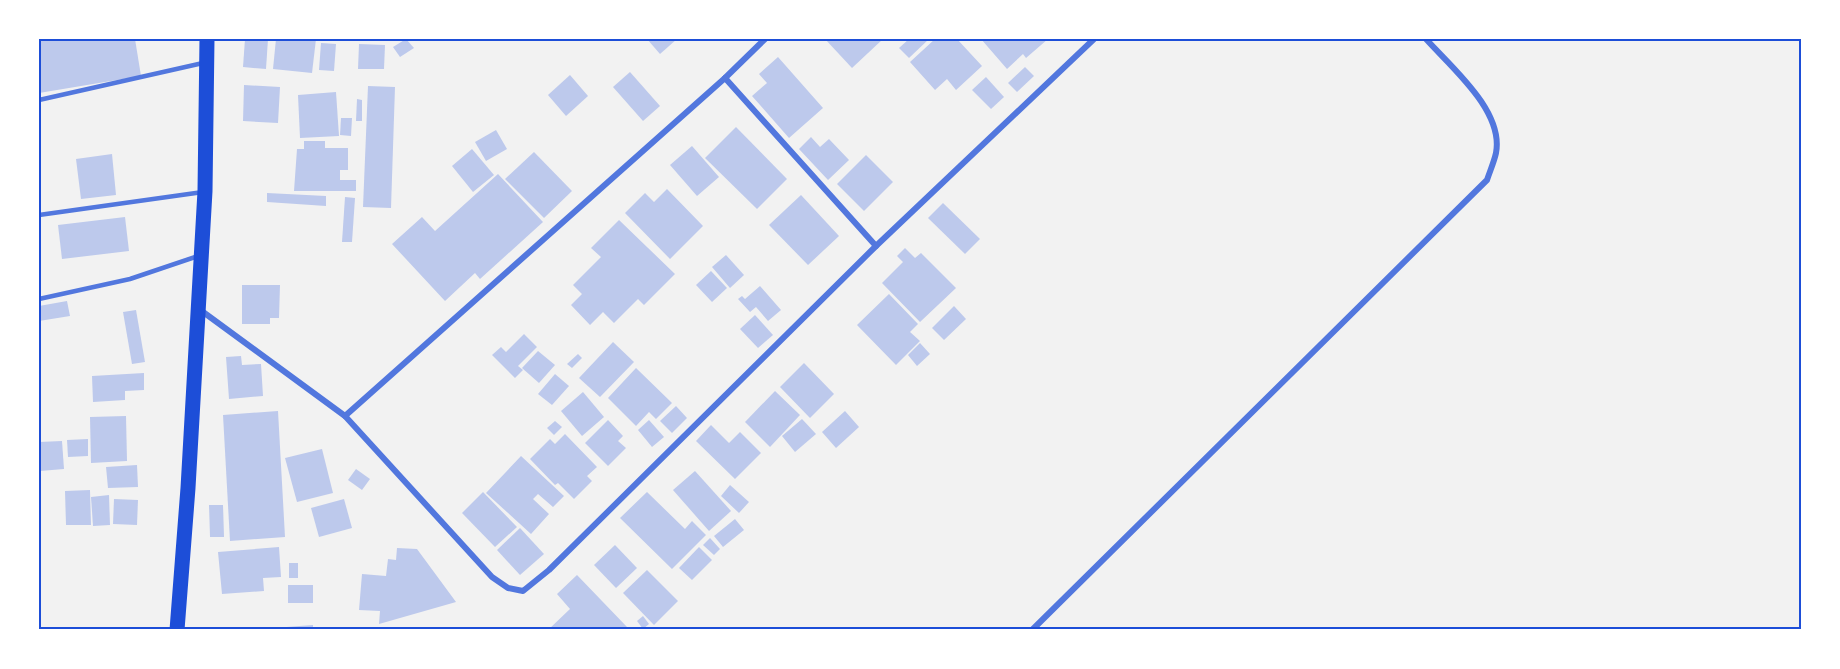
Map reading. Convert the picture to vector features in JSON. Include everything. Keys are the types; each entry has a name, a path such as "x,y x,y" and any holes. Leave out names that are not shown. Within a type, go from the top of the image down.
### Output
{"main road":[{"path":"177,630 188,488 205,191 207,39"}],"street":[{"path":"345,416 725,78 765,39"},
{"path":"197,307 345,416 492,577 508,588 524,591 549,570 876,246 1094,39"},
{"path":"1032,630 1487,180 1496,152 1495,127 1482,101 1426,39"},
{"path":"725,78 876,246"}],"lane":[{"path":"39,100 205,63"},
{"path":"39,215 205,191"},
{"path":"39,299 130,279 200,255"}],"building":[{"path":"39,39 135,39 141,76 39,93"},
{"path":"245,39 268,39 266,69 243,67"},
{"path":"276,39 316,39 312,73 273,69"},
{"path":"406,39 414,48 400,57 393,47"},
{"path":"647,39 677,39 660,54"},
{"path":"825,39 883,39 852,68"},
{"path":"909,39 929,39 909,58 899,48"},
{"path":"935,39 957,39 982,66 956,90 947,79 935,90 910,62"},
{"path":"981,39 1048,39 1026,58 1023,54 1007,69"},
{"path":"321,43 336,44 334,71 319,70"},
{"path":"359,44 385,45 384,69 358,69"},
{"path":"778,57 823,108 789,138 752,96 767,83 759,74"},
{"path":"1025,67 1034,76 1017,92 1008,83"},
{"path":"630,72 660,106 643,121 613,87"},
{"path":"570,75 588,96 566,116 548,95"},
{"path":"986,77 1004,97 991,109 972,90"},
{"path":"244,85 280,87 278,123 243,121"},
{"path":"368,86 395,87 391,208 363,207"},
{"path":"336,92 339,136 300,138 298,95"},
{"path":"357,99 362,100 362,121 356,121"},
{"path":"341,118 352,118 351,136 340,135"},
{"path":"736,127 787,179 757,209 705,158"},
{"path":"496,130 507,149 486,161 475,142"},
{"path":"811,137 820,147 829,139 849,160 828,180 799,149"},
{"path":"304,141 325,141 325,148 348,148 348,170 340,170 340,180 356,180 356,191 294,191 297,149 304,149"},
{"path":"692,146 719,177 697,196 670,165"},
{"path":"472,149 494,175 473,192 452,166"},
{"path":"534,152 572,191 544,218 505,179"},
{"path":"112,154 116,195 81,199 76,159"},
{"path":"866,155 893,182 864,211 837,184"},
{"path":"498,174 543,222 480,279 475,273 445,301 392,244 422,217 435,231"},
{"path":"667,189 703,226 670,259 625,213 645,193 654,202"},
{"path":"267,193 326,196 326,206 267,202"},
{"path":"801,195 839,236 808,265 769,225"},
{"path":"345,197 355,198 352,242 342,242"},
{"path":"943,203 980,239 965,254 928,218"},
{"path":"125,217 129,251 62,259 58,225"},
{"path":"619,220 675,274 644,305 638,299 614,323 603,312 590,325 571,305 582,294 573,285 601,257 591,248"},
{"path":"905,248 915,258 921,253 956,288 920,322 882,283 903,262 897,256"},
{"path":"726,255 744,275 730,288 712,267"},
{"path":"711,271 727,288 712,302 696,285"},
{"path":"242,285 280,285 279,318 270,318 270,324 242,324"},
{"path":"760,286 781,310 768,321 756,307 750,312 738,299 742,296 745,299"},
{"path":"889,294 918,324 910,332 920,341 896,365 857,325"},
{"path":"67,301 70,316 39,321 39,306"},
{"path":"954,306 966,319 944,340 932,328"},
{"path":"136,310 145,362 132,364 123,312"},
{"path":"755,315 773,335 758,348 740,329"},
{"path":"524,334 537,347 518,366 523,370 515,378 492,355 501,347 506,352"},
{"path":"613,342 634,362 600,397 579,378"},
{"path":"920,343 930,354 917,366 908,355"},
{"path":"538,351 555,365 539,383 522,368"},
{"path":"578,354 582,358 572,368 567,364"},
{"path":"241,356 242,365 261,364 263,396 229,399 226,357"},
{"path":"804,363 834,394 810,418 780,387"},
{"path":"636,368 672,403 656,419 649,412 636,426 608,398"},
{"path":"144,373 144,390 125,391 125,400 93,402 92,376"},
{"path":"555,374 569,386 552,405 538,394"},
{"path":"775,391 800,415 770,447 745,422"},
{"path":"583,392 604,417 582,436 561,411"},
{"path":"676,406 687,418 672,433 660,421"},
{"path":"278,411 285,537 230,541 223,415"},
{"path":"845,411 859,427 836,448 822,432"},
{"path":"126,416 127,461 91,463 90,417"},
{"path":"802,419 816,434 795,452 782,436"},
{"path":"608,420 623,436 618,441 626,448 608,466 585,443"},
{"path":"649,420 664,437 652,447 638,430"},
{"path":"555,421 562,427 554,435 547,428"},
{"path":"711,425 729,443 740,432 761,453 735,479 696,441"},
{"path":"565,434 597,467 587,476 592,481 574,499 558,483 555,485 530,459 550,439 555,444"},
{"path":"88,439 88,456 68,457 67,440"},
{"path":"62,441 64,469 40,471 39,442"},
{"path":"322,449 333,493 297,502 285,458"},
{"path":"521,456 564,496 553,507 538,494 533,499 549,514 531,534 486,493"},
{"path":"137,465 138,487 108,488 106,467"},
{"path":"356,469 370,479 362,490 348,480"},
{"path":"695,471 731,511 709,531 673,490"},
{"path":"730,485 749,502 739,513 721,496"},
{"path":"90,490 91,525 66,525 65,491"},
{"path":"483,492 517,527 495,547 462,513"},
{"path":"647,492 685,529 692,521 706,535 672,569 620,518"},
{"path":"109,495 110,525 93,526 91,497"},
{"path":"114,499 138,500 137,525 113,524"},
{"path":"344,499 352,528 319,537 311,508"},
{"path":"209,505 223,505 224,537 210,537"},
{"path":"735,519 744,530 723,547 714,536"},
{"path":"520,528 544,554 520,575 497,550"},
{"path":"710,538 720,549 714,555 703,545"},
{"path":"615,545 637,568 616,588 594,565"},
{"path":"279,547 281,577 263,578 264,591 222,594 218,552"},
{"path":"699,547 712,560 692,580 679,568"},
{"path":"397,548 417,549 456,602 379,624 380,611 359,610 362,574 386,576 388,559 396,560"},
{"path":"289,563 298,563 298,578 289,578"},
{"path":"647,570 678,601 654,625 623,593"},
{"path":"577,575 627,627 623,630 548,630 570,609 557,594"},
{"path":"288,585 313,585 313,603 288,603"},
{"path":"643,616 649,624 643,629 637,621"},
{"path":"313,625 313,630 273,630 273,628"}]}
